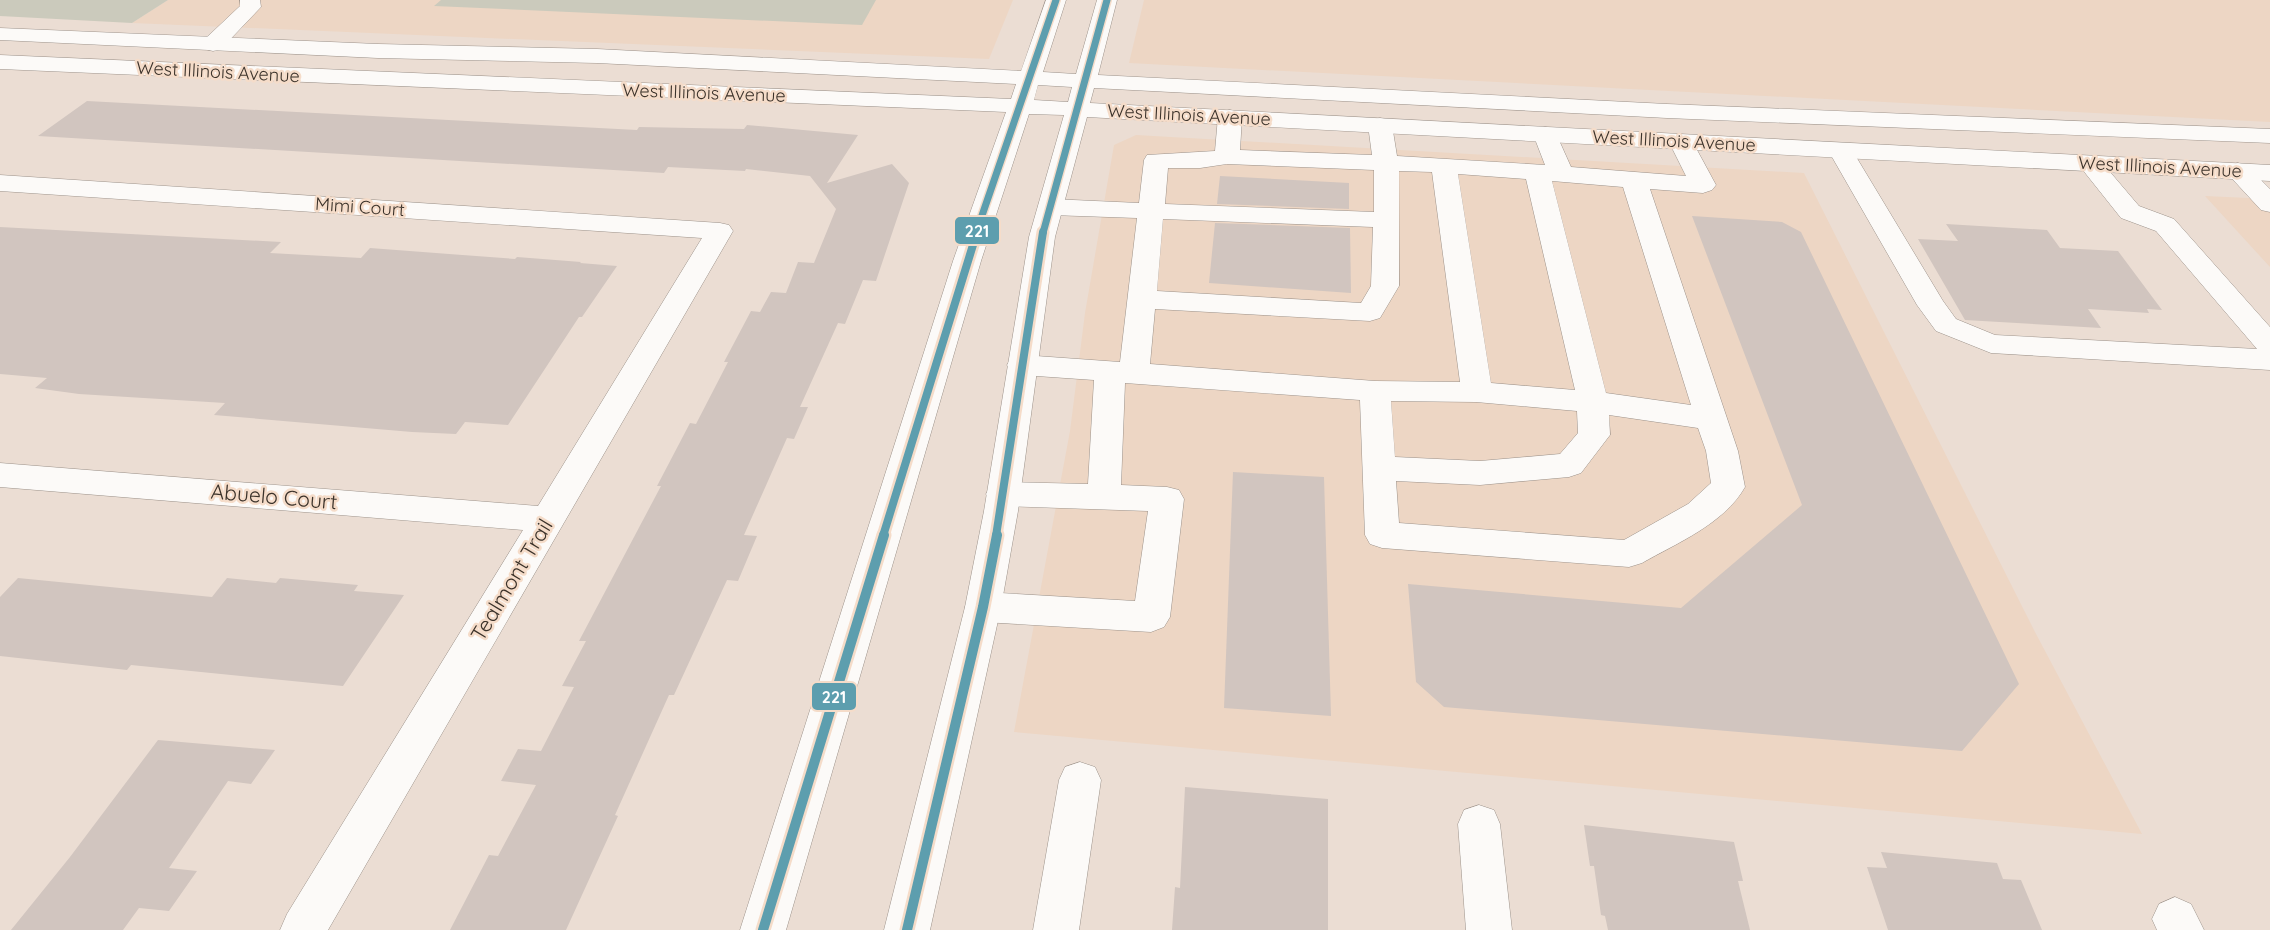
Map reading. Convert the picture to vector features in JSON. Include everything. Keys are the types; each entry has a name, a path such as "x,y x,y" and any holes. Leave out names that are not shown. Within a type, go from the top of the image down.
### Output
{"main road":[{"path":"177,71 213,44 251,7 250,0"},
{"path":"763,930 967,261 1056,0"},
{"path":"907,930 983,607 1003,494 1033,288 1051,207 1107,0"},
{"name":"West Illinois Avenue","path":"0,34 378,51 597,56 1024,92 1077,109 2270,173"},
{"name":"West Illinois Avenue","path":"0,62 177,71 1024,92 1084,81 1668,111 2270,136"},
{"path":"1104,498 1122,373 1141,299 1156,160 1200,160 1227,157 1444,165 1703,185 1668,111"},
{"path":"1227,157 1230,117"},
{"path":"1141,299 1370,312 1385,286 1386,163 1380,125"},
{"path":"2198,132 2270,204"},
{"path":"1379,468 1480,473 1569,465 1594,435 1593,402 1549,173 1545,134"},
{"path":"1840,150 1931,305 1946,325 1991,345 2270,360"},
{"path":"2090,164 2130,212 2165,225 2270,346"},
{"path":"1444,165 1476,392"},
{"path":"1375,391 1382,535 1629,554 1700,513 1728,487 1722,451 1634,180"},
{"name":"Mimi Court","path":"0,183 720,231"},
{"path":"1051,207 1387,220"},
{"name":"Tealmont Trail","path":"303,930 720,231"},
{"path":"1022,365 1375,391 1476,392 1593,402 1712,419"},
{"name":"Abuelo Court","path":"0,475 548,519"},
{"path":"983,607 1151,617 1167,499 1003,494"},
{"path":"1056,930 1080,780"},
{"path":"1479,824 1488,930"}],"shaded area":[{"path":"0,0 168,0 132,23 0,16"},
{"path":"168,0 1013,0 989,59 132,23"},
{"path":"441,0 876,0 862,25 434,6"},
{"path":"1144,0 2270,0 2270,122 1129,63"},
{"path":"1136,135 1804,173 2035,632 2142,834 1014,732 1070,431 1085,313 1114,145"},
{"path":"2205,196 2270,199 2270,267"}],"building":[{"path":"87,101 637,130 639,127 744,129 747,125 858,135 827,183 892,164 909,183 876,281 863,280 845,324 838,323 800,407 808,407 794,439 787,438 744,535 757,536 738,581 727,580 674,695 669,695 615,815 618,816 566,930 450,930 489,855 498,856 536,785 501,781 518,749 541,751 574,687 562,686 586,641 579,641 661,486 657,486 690,423 696,424 728,362 724,362 751,311 760,312 771,292 786,293 798,262 814,263 836,209 810,176 746,169 745,171 668,167 664,173 38,136"},
{"path":"1220,176 1349,183 1349,209 1217,204"},
{"path":"1692,216 1782,222 1801,232 2019,684 1962,751 1444,707 1416,682 1408,584 1681,608 1802,505"},
{"path":"1215,223 1350,228 1351,293 1209,283"},
{"path":"1946,224 2047,230 2060,248 2118,251 2162,310 2147,309 2149,313 2088,309 2101,328 1965,320 1918,239 1958,241"},
{"path":"0,227 281,242 270,253 361,258 370,248 617,266 582,317 579,317 508,425 465,422 456,434 412,432 214,415 225,403 79,394 35,388 47,378 0,374"},
{"path":"1233,472 1324,477 1331,716 1224,708"},
{"path":"18,578 212,597 227,578 276,583 280,578 358,585 354,591 404,595 343,686 131,665 127,670 0,656 0,597"},
{"path":"158,740 275,750 251,784 228,781 169,868 197,871 169,911 139,908 123,930 11,930 70,857"},
{"path":"1185,787 1328,799 1328,930 1172,930 1175,887 1180,888"},
{"path":"1584,825 1734,842 1743,881 1738,881 1750,930 1608,930 1605,916 1601,915 1594,866 1590,866"},
{"path":"1881,852 1997,863 2003,879 2021,880 2042,930 1888,930 1867,867 1887,868"}],"transit line":[{"name":"221","path":"763,930 967,261 1056,0"},
{"name":"221","path":"907,930 983,607 1001,511 1042,237 1107,0"}]}
